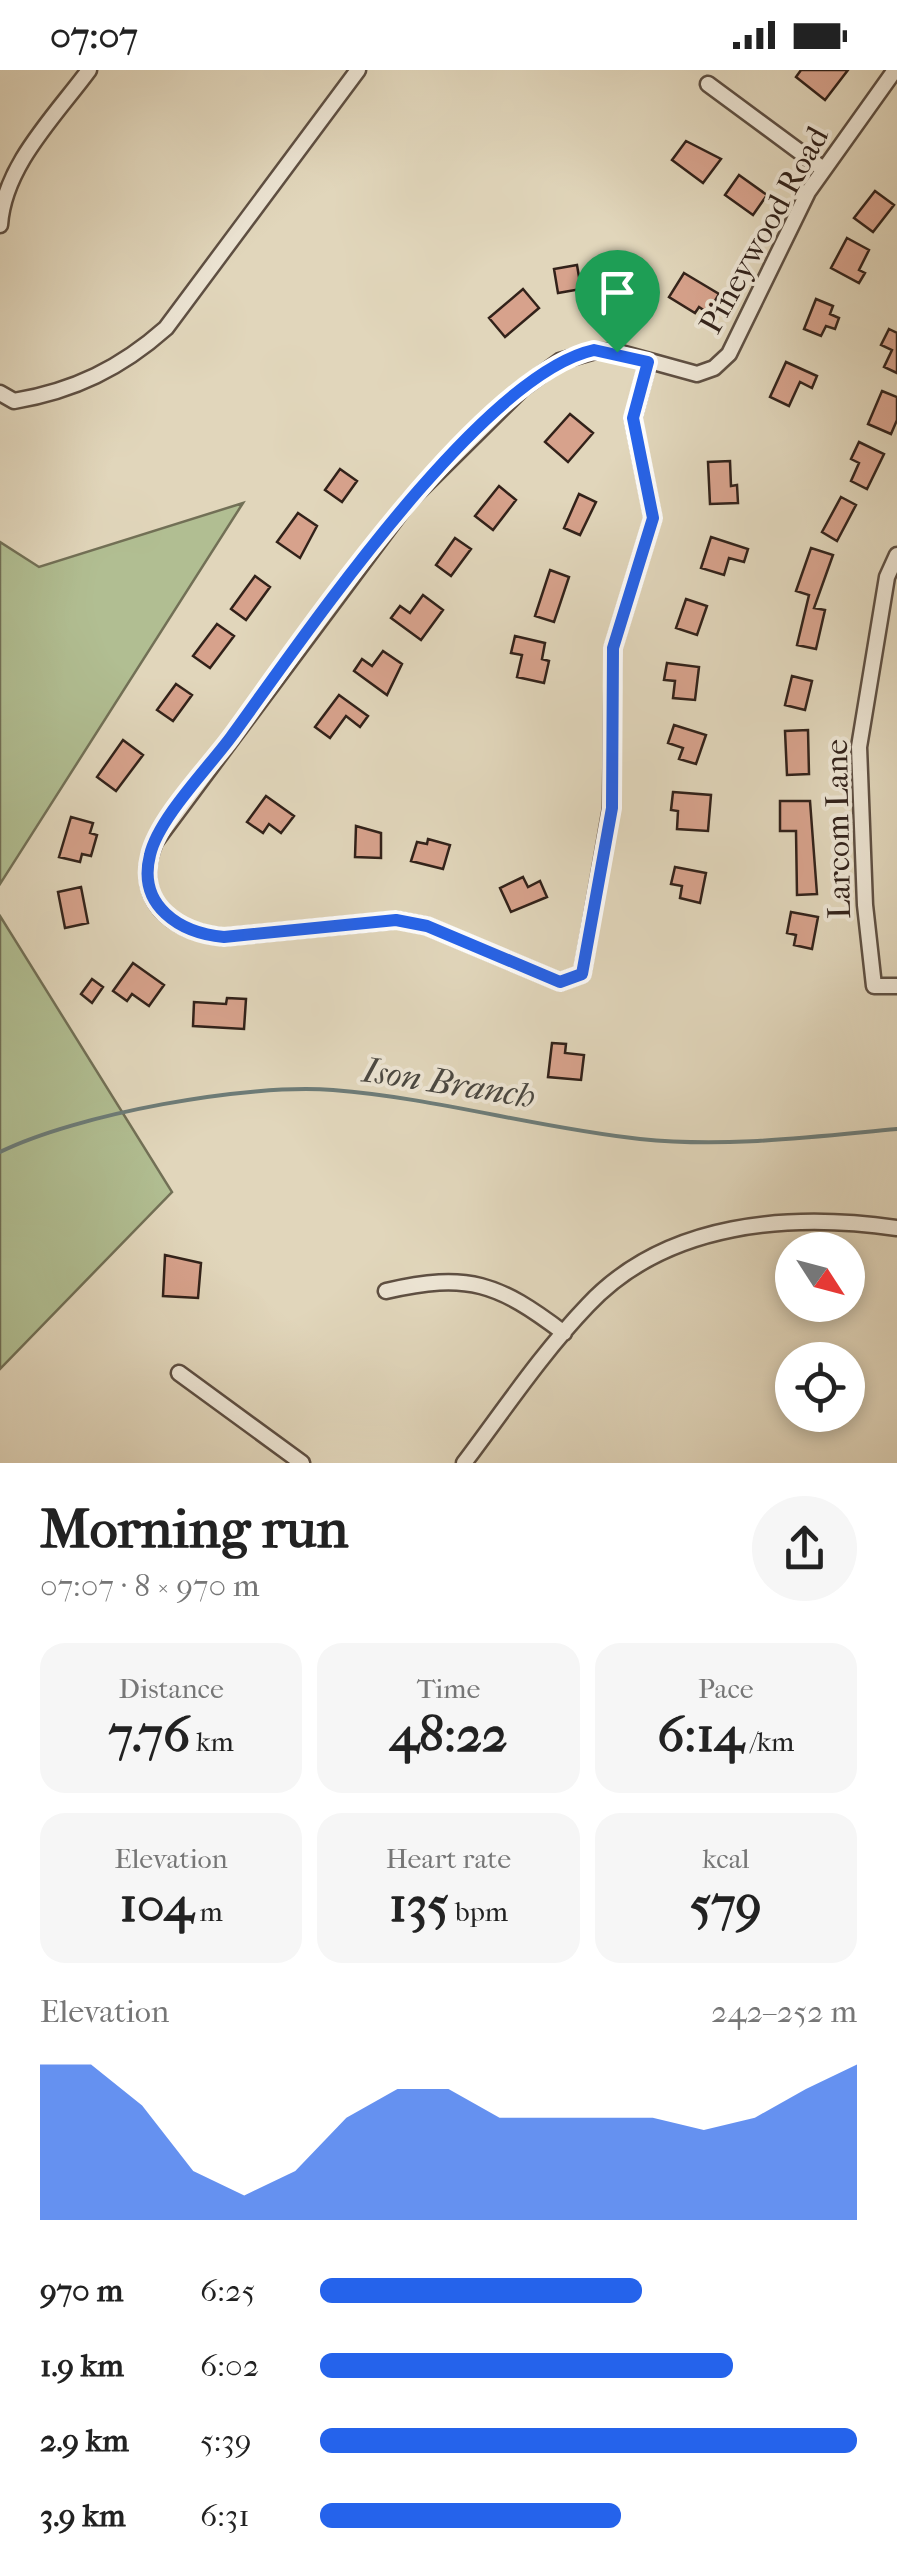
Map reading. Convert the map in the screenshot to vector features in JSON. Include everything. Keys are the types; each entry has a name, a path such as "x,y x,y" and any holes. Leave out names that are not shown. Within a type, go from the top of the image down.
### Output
{"street":[{"path":"0,225 8,189 22,161 88,70"},
{"path":"0,393 14,401 84,383 132,358 166,328 358,70"},
{"name":"Pineywood Road","path":"648,362 633,418 653,518 614,637 608,847 585,964 577,980 560,982 427,926 396,920 224,937 199,934 172,921 153,897 150,854 166,825 409,501 500,409 569,357 594,350 648,362 697,374 722,361 823,169 895,70"},
{"path":"708,84 823,169"},
{"name":"Larcom Lane","path":"897,554 887,578 860,747 865,905 874,986 897,986"},
{"path":"464,1463 590,1302 676,1246 788,1220 832,1218 897,1228"},
{"path":"386,1291 432,1280 494,1286 564,1333"},
{"path":"179,1373 302,1463"}],"green space":[{"path":"243,503 0,884 0,542 39,567"},
{"path":"0,916 172,1192 0,1369"}],"building":[{"path":"801,70 848,70 825,100 796,77"},
{"path":"686,141 721,159 703,183 672,160"},
{"path":"739,175 767,195 753,215 725,195"},
{"path":"875,191 894,205 873,232 854,218"},
{"path":"847,238 869,250 859,270 865,273 859,283 831,268"},
{"path":"610,262 650,270 646,288 606,280"},
{"path":"577,265 581,289 558,293 554,269"},
{"path":"684,273 719,294 708,313 699,307 695,313 669,297"},
{"path":"523,289 539,308 505,337 489,318"},
{"path":"816,299 833,306 830,314 839,318 835,329 826,326 821,336 804,329"},
{"path":"889,329 897,333 897,373 884,367 892,350 881,345"},
{"path":"786,362 817,376 812,388 800,382 789,406 770,397"},
{"path":"882,391 897,397 897,420 891,434 868,424"},
{"path":"570,414 593,433 568,462 545,442"},
{"path":"859,442 884,454 867,489 851,481 859,463 851,459"},
{"path":"730,461 731,486 737,485 738,503 710,504 708,462"},
{"path":"340,469 357,481 342,502 325,490"},
{"path":"499,486 516,500 493,530 475,516"},
{"path":"579,494 596,502 580,535 564,528"},
{"path":"841,497 856,505 837,541 822,532"},
{"path":"298,513 317,526 300,558 277,542"},
{"path":"711,537 748,549 744,562 729,558 724,575 701,568"},
{"path":"455,538 471,549 451,576 436,565"},
{"path":"811,548 833,555 814,608 825,610 816,649 797,645 809,595 796,591"},
{"path":"550,570 569,577 554,622 535,616"},
{"path":"255,576 270,587 246,620 231,609"},
{"path":"423,595 443,610 421,640 391,618 400,606 410,613"},
{"path":"686,599 707,606 697,635 676,628"},
{"path":"217,624 234,636 210,668 193,656"},
{"path":"515,636 545,643 542,659 549,661 544,683 517,677 522,655 511,653"},
{"path":"383,651 402,664 387,695 354,671 362,659 372,666"},
{"path":"667,663 699,667 695,700 673,698 675,681 664,680"},
{"path":"792,676 812,681 805,710 785,705"},
{"path":"176,684 192,695 173,721 157,710"},
{"path":"339,695 368,716 360,727 346,716 330,738 315,727"},
{"path":"674,725 706,735 696,764 679,759 683,748 668,743"},
{"path":"808,730 809,774 787,775 785,731"},
{"path":"123,740 143,755 116,791 97,777"},
{"path":"673,792 711,795 708,831 677,829 678,811 671,810"},
{"path":"266,796 294,816 281,833 269,824 263,833 247,822"},
{"path":"780,801 810,801 817,894 797,895 796,831 780,831"},
{"path":"71,817 93,823 90,833 97,835 91,856 82,854 80,862 59,857"},
{"path":"356,826 381,833 381,858 355,857"},
{"path":"428,839 450,845 443,869 411,861 417,842 427,844"},
{"path":"675,867 706,873 700,903 680,898 682,886 671,884"},
{"path":"523,877 528,887 540,881 547,897 511,912 500,888"},
{"path":"81,887 88,923 65,928 58,892"},
{"path":"791,912 818,917 812,949 794,945 796,935 787,933"},
{"path":"133,963 164,985 149,1006 132,994 127,1001 113,991"},
{"path":"92,979 103,987 92,1003 81,994"},
{"path":"227,998 246,999 244,1029 193,1026 194,1002 226,1004"},
{"path":"552,1043 566,1044 565,1053 584,1055 581,1080 548,1077"},
{"path":"165,1255 201,1263 198,1298 163,1296"}],"waterway":[{"name":"Ison Branch","path":"0,1152 72,1125 163,1104 297,1089 372,1094 640,1139 768,1140 897,1129"}],"route":[{"path":"594,350 617,352 648,362 633,418 636,452 654,506 651,533 616,626 611,670 612,808 582,974 577,980 560,982 427,926 396,920 224,937 199,934 172,921 153,897 149,880 148,866 155,842 380,538 450,457 523,388 569,357 594,350"}]}
